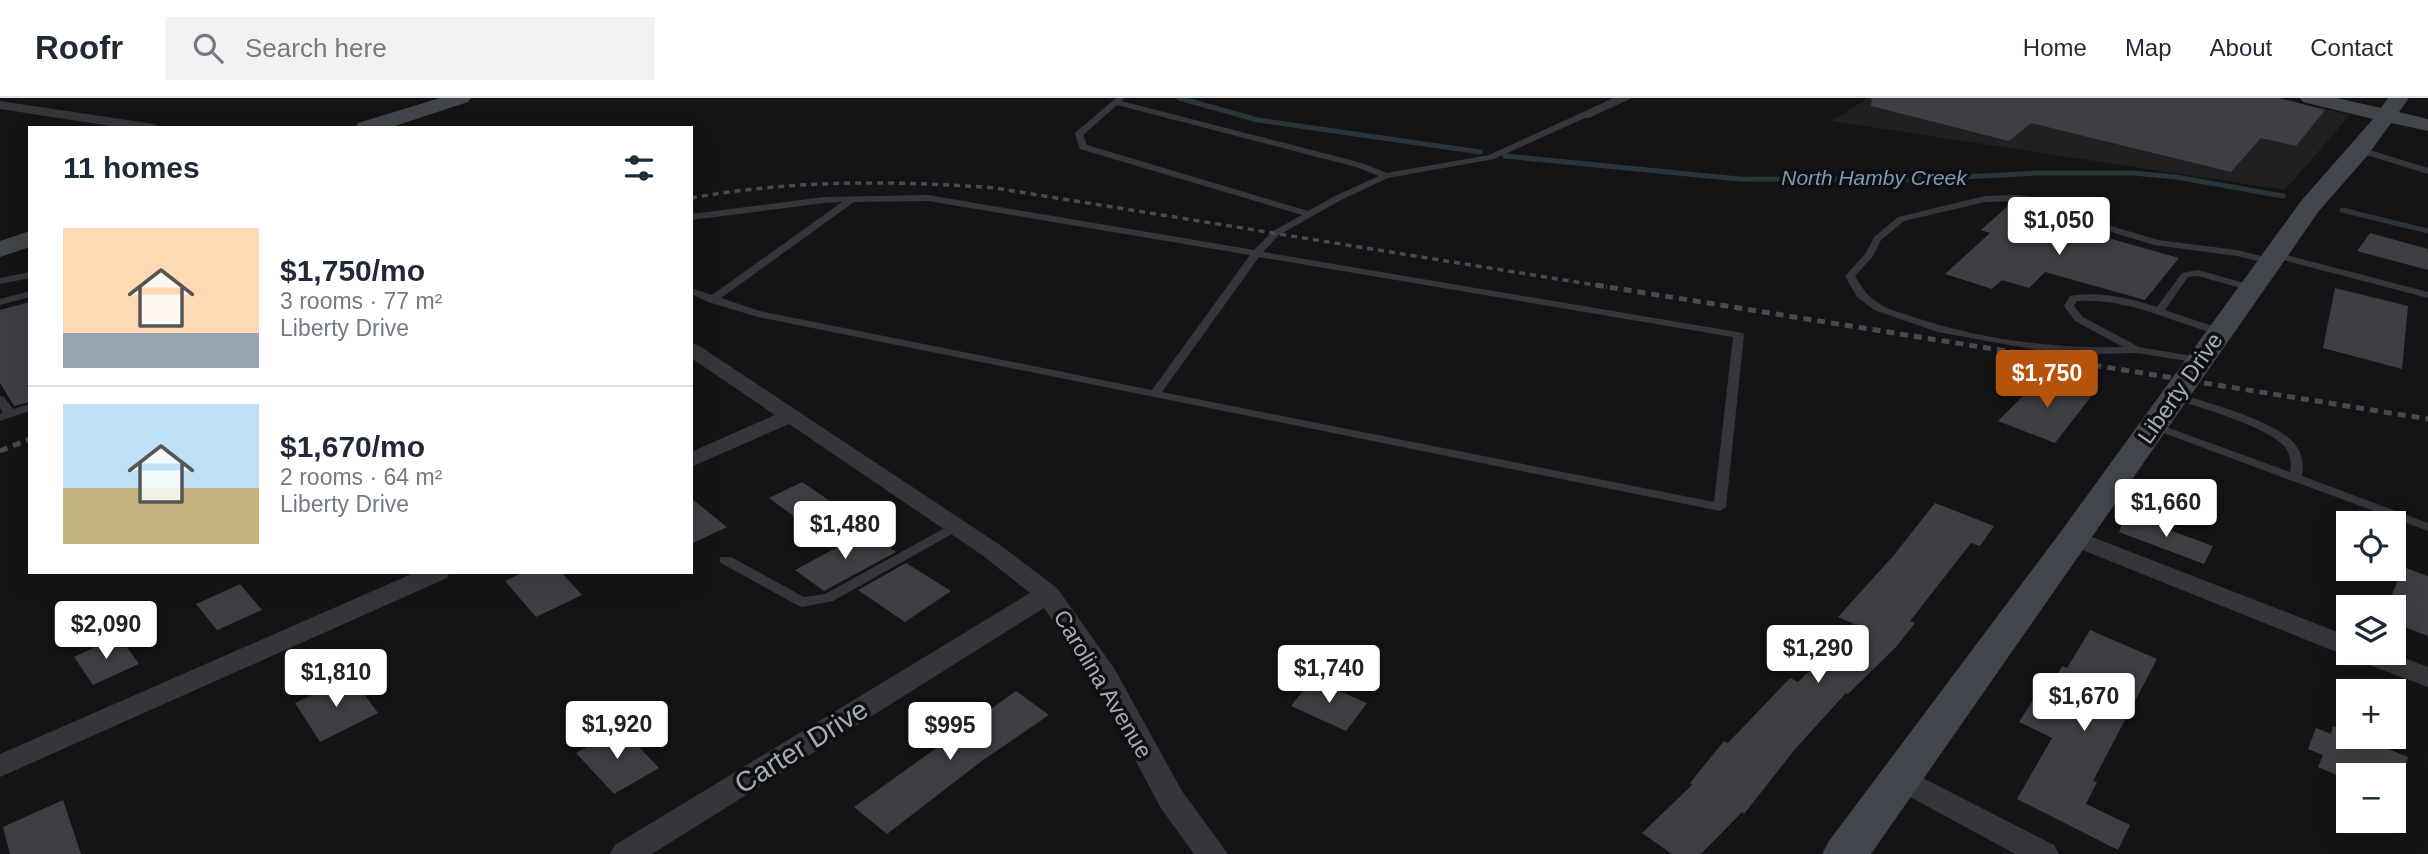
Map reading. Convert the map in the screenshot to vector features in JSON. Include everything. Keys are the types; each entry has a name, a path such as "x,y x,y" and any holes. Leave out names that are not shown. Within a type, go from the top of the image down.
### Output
{"street":[{"path":"372,126 461,98"},
{"path":"1584,115 1625,98"},
{"path":"2310,98 2428,125"},
{"name":"Liberty Drive","path":"1845,854 2074,538 2309,206 2360,150 2399,98"},
{"path":"0,104 141,126"},
{"path":"0,268 28,241"},
{"name":"Carolina Avenue","path":"693,350 991,550 1048,594 1104,675 1171,799 1212,854"},
{"path":"693,459 792,415"},
{"path":"2074,538 2336,641"},
{"path":"0,766 433,574"},
{"name":"Carter Drive","path":"626,854 1048,594"},
{"path":"2396,665 2428,677"},
{"path":"1901,778 2043,854"}],"lane":[{"path":"1309,214 1083,147 1079,134 1117,100 1359,165 1387,176"},
{"path":"1155,394 1256,254 1276,233 1387,176 1491,157 1584,115"},
{"path":"2360,150 2428,171"},
{"path":"693,217 824,200 928,198 1739,335 1720,507 758,314 693,292"},
{"path":"2200,360 2136,350 2042,348 1938,329 1878,308 1861,295 1850,276 1870,254 1877,239 1901,219 1985,199 2018,198 2051,202 2079,212 2098,225 2157,243 2273,258 2428,295"},
{"path":"712,300 852,199"},
{"path":"0,268 28,275"},
{"path":"2158,313 2185,275 2198,273 2251,288"},
{"path":"0,302 28,295"},
{"path":"2136,350 2079,319 2069,306 2074,298 2089,296 2118,300 2220,332"},
{"path":"2175,396 2271,430 2287,441 2297,458 2295,479"},
{"path":"0,398 5,416 28,408"},
{"path":"2154,426 2428,527"},
{"path":"726,560 802,602 828,598 954,527"}],"shaded area":[{"path":"1868,98 2281,98 2350,115 2285,190 1832,121"}],"building":[{"path":"1872,98 2278,98 2325,110 2296,146 2261,138 2231,172 2031,123 2009,141 1871,106"},
{"path":"2010,204 2039,208 2030,216 2179,258 2145,300 2045,272 2029,288 2002,280 1992,289 1945,274 1990,233 1981,230"},
{"path":"2370,233 2428,249 2428,270 2357,251"},
{"path":"2335,288 2408,306 2402,369 2323,348"},
{"path":"28,303 28,402 14,406 0,383 0,310"},
{"path":"2038,381 2049,385 2053,381 2093,394 2055,443 1998,421"},
{"path":"802,482 833,503 799,520 769,498"},
{"path":"693,500 727,527 693,543"},
{"path":"1935,503 1994,526 1980,546 1971,543 1910,621 1915,623 1896,647 1846,693 1796,748 1744,814 1742,812 1701,854 1672,854 1642,833 1692,785 1690,783 1724,741 1728,743 1790,678 1798,682 1856,625 1838,617 1894,555"},
{"path":"2126,514 2213,546 2204,564 2119,532"},
{"path":"867,531 896,552 824,591 795,570"},
{"path":"906,563 951,591 905,622 858,590"},
{"path":"2406,568 2428,576 2428,636 2406,628 2406,595 2392,595 2397,581 2406,581"},
{"path":"520,574 563,574 582,595 536,617 505,581"},
{"path":"240,584 262,610 217,630 196,604"},
{"path":"2090,630 2157,659 2093,781 2097,782 2086,804 2130,825 2118,850 2017,799 2052,738 2019,722 2033,700 2041,704 2062,666 2067,668"},
{"path":"119,636 139,664 93,685 74,657"},
{"path":"351,676 378,713 320,742 295,703"},
{"path":"1312,679 1367,703 1346,731 1291,706"},
{"path":"1016,691 1049,715 983,760 887,834 854,807"},
{"path":"2333,726 2336,727 2336,749 2388,749 2408,757 2406,764 2336,763 2336,775 2318,767 2323,755 2308,749 2316,728 2331,734"},
{"path":"621,728 659,768 614,794 576,753"},
{"path":"63,800 81,854 10,854 3,827"}],"waterway":[{"name":"North Hamby Creek","path":"1179,98 1258,120 1480,152"},
{"name":"North Hamby Creek","path":"1505,156 1739,179 1904,180 2038,173 2133,173 2176,177 2283,196"},
{"name":"North Hamby Creek","path":"2342,210 2428,231"}],"railway":[{"path":"693,198 767,188 843,183 995,188 1607,287"},
{"path":"1596,285 2428,419"},
{"path":"0,451 28,440"}]}
